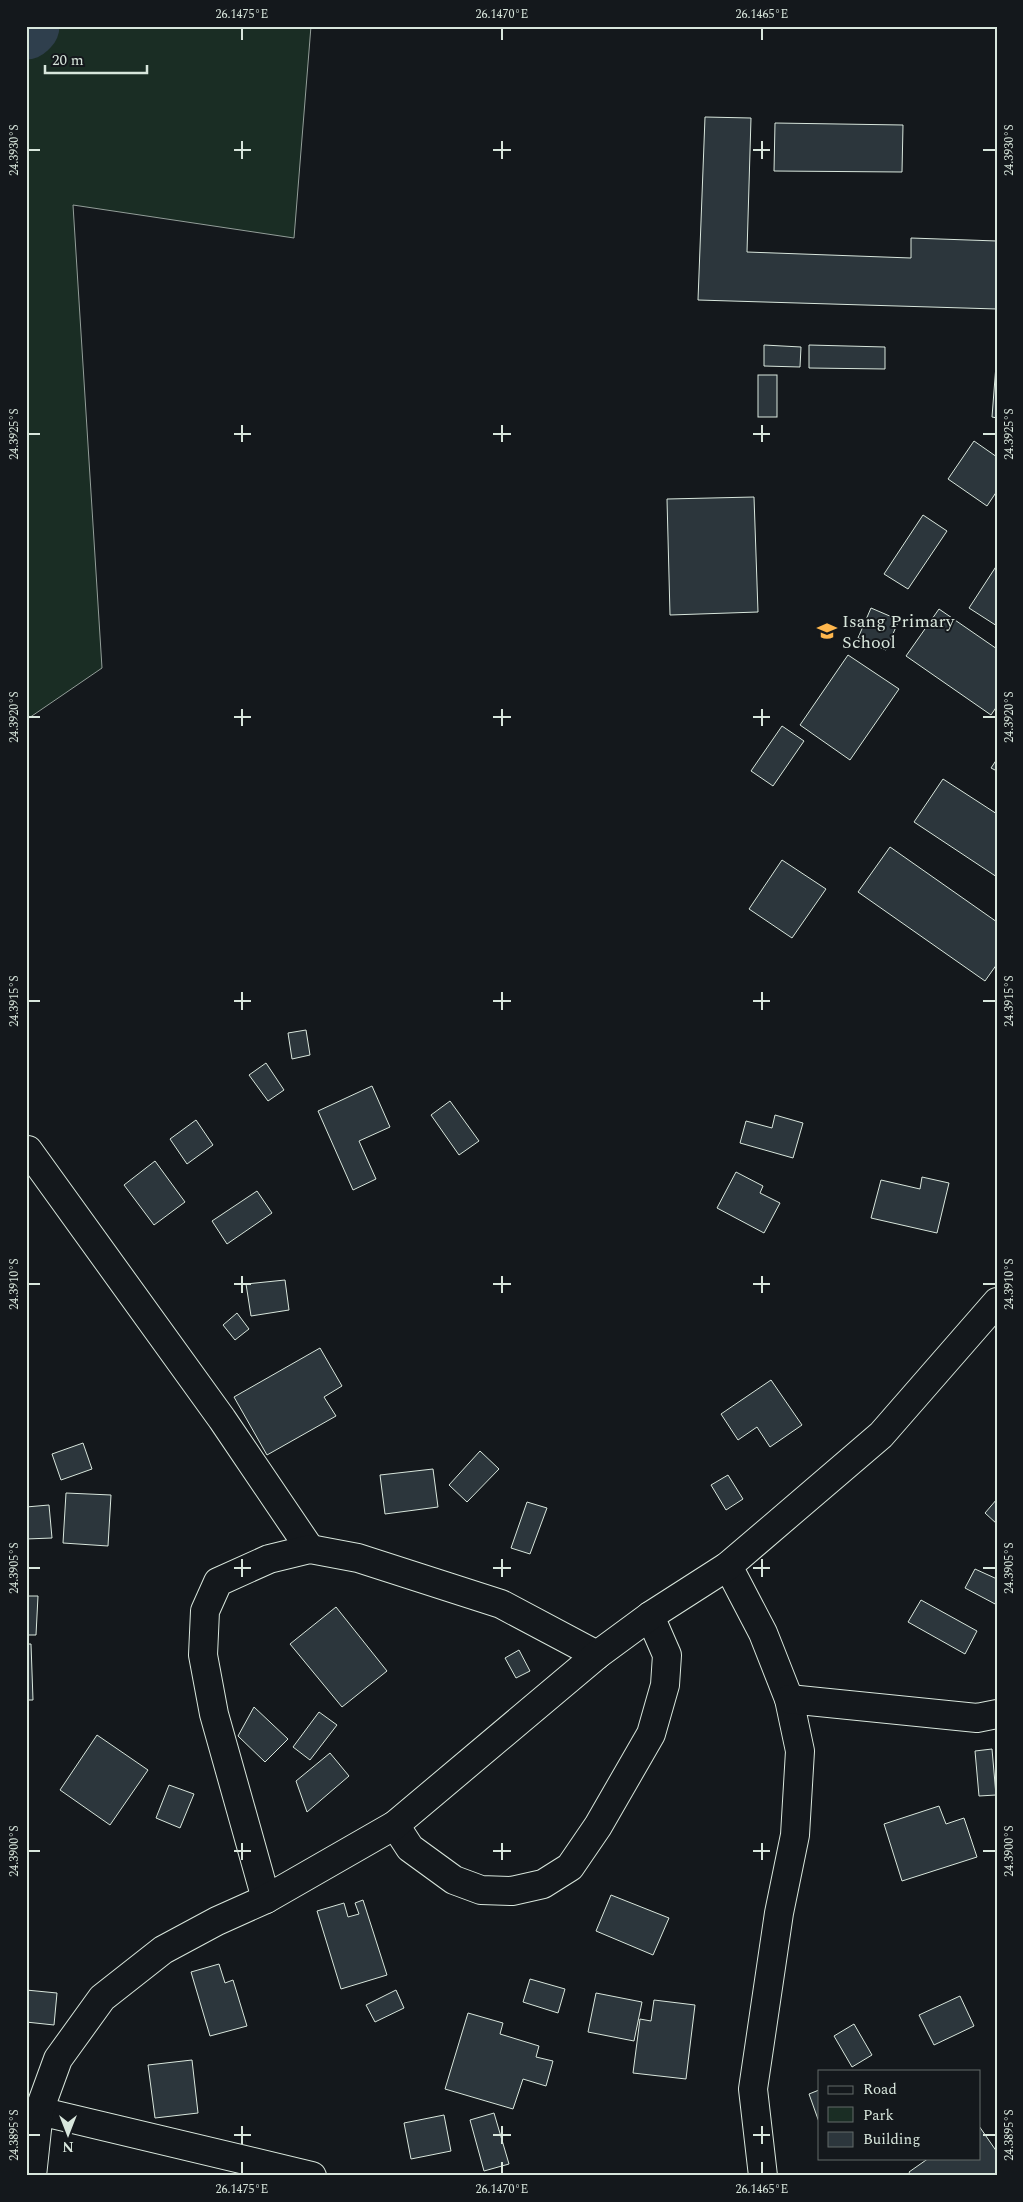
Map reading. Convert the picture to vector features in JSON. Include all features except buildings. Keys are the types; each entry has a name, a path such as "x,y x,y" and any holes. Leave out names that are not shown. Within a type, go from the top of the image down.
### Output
{"street":[{"path":"28,1150 222,1419 310,1549"},
{"path":"32,2176 32,2112 58,2059 102,1998 163,1950 217,1921 266,1899 394,1825 596,1655 650,1616 728,1566 881,1435 997,1302"},
{"path":"266,1899 214,1714 203,1655 205,1611 218,1582 269,1559 310,1549 358,1558 502,1604 596,1655"},
{"path":"728,1566 763,1633 789,1699 800,1751 795,1835 779,1913 753,2089 763,2176"},
{"path":"394,1825 410,1848 454,1880 481,1890 512,1891 542,1884 570,1867 598,1826 651,1734 665,1685 667,1655 650,1616"},
{"path":"789,1699 977,1718 997,1714"},
{"path":"32,2112 312,2176"}],"green space":[{"path":"26,26 311,26 294,238 73,205 102,668 26,720"}],"waterway":[{"path":"26,29 29,26"}],"place":[{"name":"Isang Primary School","path":"827,631"}]}
